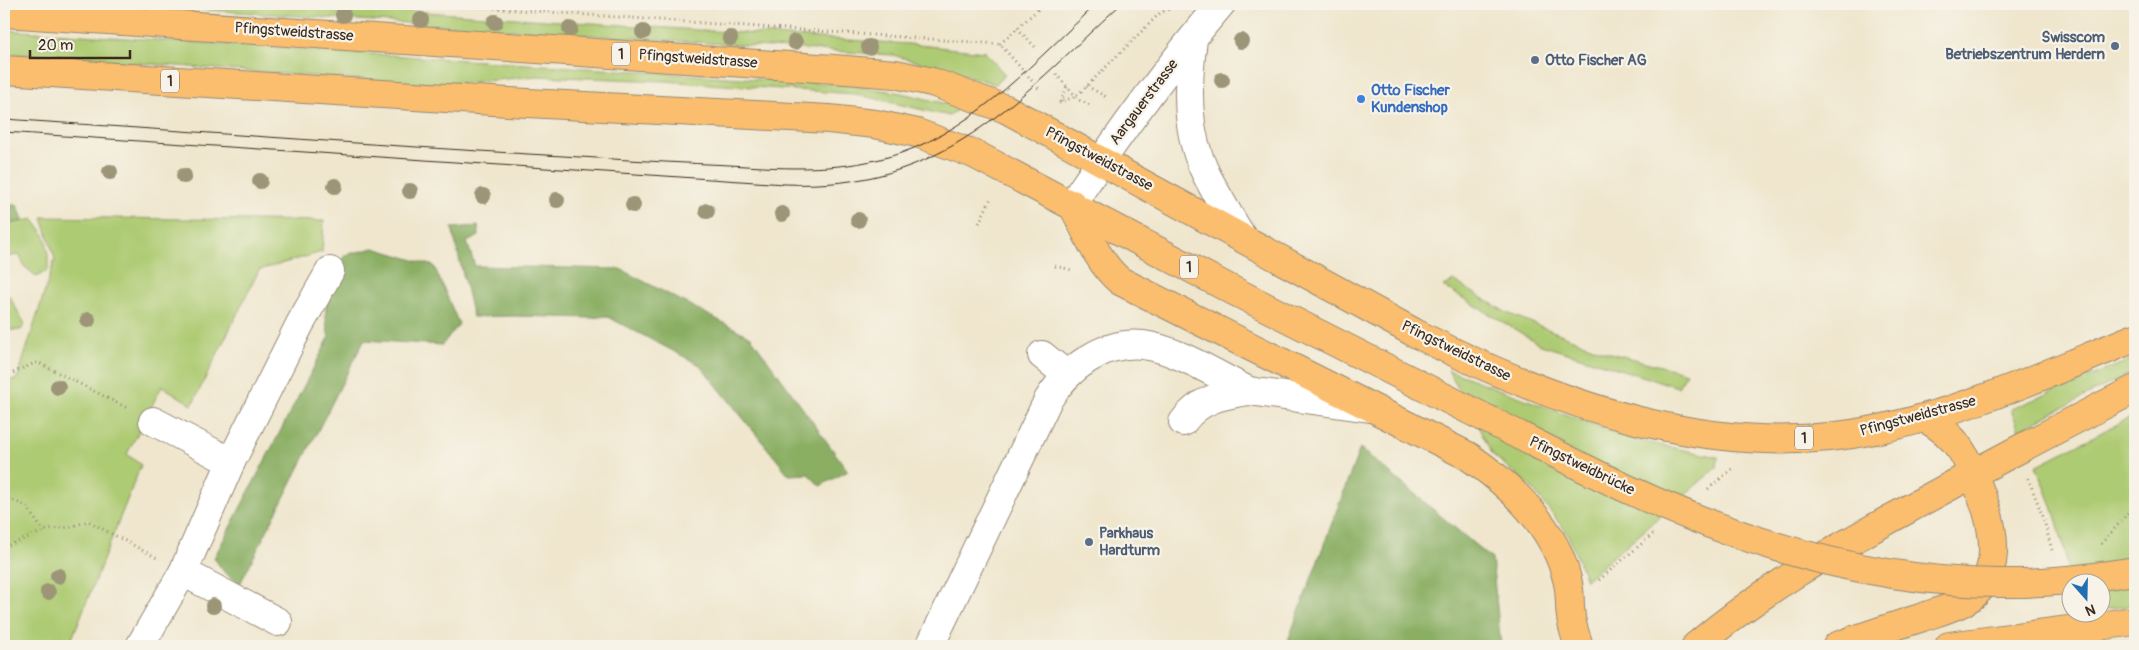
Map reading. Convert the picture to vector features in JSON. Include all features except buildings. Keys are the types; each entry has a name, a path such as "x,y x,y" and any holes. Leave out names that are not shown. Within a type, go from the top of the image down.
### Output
{"main road":[{"name":"Pfingstweidstrasse","path":"4,13 895,74 953,88 990,102 1468,360 1525,384 1637,420 1709,434 1771,439 1848,434 1924,418 1991,395 2135,338"},
{"name":"1","path":"4,70 451,99 829,119 875,124 916,133 955,146 1072,204"},
{"path":"1072,204 1101,259 1111,273 1120,281 1468,456 1500,480 1525,504 1543,526 1560,556 1568,581 1571,616 1579,646"},
{"name":"Pfingstweidbrücke","path":"1072,204 1230,289 1584,468 1662,505 1735,532 1799,553 1864,569 1928,578 2001,583 2070,580 2135,571"},
{"path":"1696,646 1749,604 1807,566 1973,473 2135,390"},
{"path":"1837,646 1963,602 1980,588 1992,564 1993,537 1988,510 1973,473 1950,434 1924,418"},
{"path":"1949,646 2135,621"}],"street":[{"name":"Aargauerstrasse","path":"1072,204 1100,161 1193,36 1221,4"},
{"path":"1193,36 1188,75 1189,114 1193,132 1205,173 1242,237"},
{"path":"140,646 184,572 231,462 300,324 330,271"},
{"path":"930,646 1048,400 1067,375 1082,362 1101,352 1120,347 1142,345 1170,353 1249,392"},
{"path":"1042,355 1067,375"},
{"path":"1183,422 1192,410 1205,402 1229,394 1249,392 1372,408"},
{"path":"153,421 231,462"},
{"path":"184,572 278,622"},
{"path":"1563,646 1571,616"}],"path":[{"path":"434,4 1000,44 1040,90"},
{"path":"1000,44 1044,4"},
{"path":"1061,103 1076,96 1087,86 1160,13 1182,4"},
{"path":"1017,28 1037,49"},
{"path":"1056,74 1076,96 1090,105"},
{"path":"1057,111 1067,86"},
{"path":"1087,86 1104,96"},
{"path":"979,223 994,193"},
{"path":"4,376 37,362 153,421"},
{"path":"2026,475 2043,517 2054,556"},
{"path":"4,497 26,506 44,532"},
{"path":"2118,523 2135,505"},
{"path":"4,547 44,532 88,521 184,572"}],"green space":[{"path":"156,4 303,4 909,44 985,52 1005,75 995,84 893,55 207,10"},
{"path":"4,30 849,85 901,93 956,106 958,109 949,116 855,94 665,81 536,76 466,83 418,84 4,53"},
{"path":"4,205 17,205 24,221 4,225"},
{"path":"42,217 324,221 322,252 259,270 192,405 162,386 127,454 141,465 69,646 4,646 4,381 17,379 55,259"},
{"path":"33,219 45,237 48,255 48,270 37,277 24,266 20,255 4,257 4,225"},
{"path":"478,226 479,236 467,242 475,266 620,269 751,337 848,471 820,486 808,474 789,475 700,365 606,316 591,318 473,317 452,228"},
{"path":"374,248 434,266 459,324 442,345 364,340 240,584 224,572 214,558 329,338 326,304 330,286 339,266 345,255"},
{"path":"1454,281 1507,313 1603,351 1687,373 1678,387 1541,345 1443,286"},
{"path":"4,293 9,296 25,324 21,330 8,330 4,336"},
{"path":"2135,358 2135,371 2019,430 2011,409"},
{"path":"1448,370 1631,439 1718,457 1717,467 1586,580 1567,533 1531,487 1493,455"},
{"path":"2135,415 2135,605 2112,608 2112,572 2068,572 2059,529 2036,466"},
{"path":"1360,448 1492,559 1501,646 1286,646"}],"tram line":[{"path":"4,119 630,160 795,168 837,166 880,159 901,153 929,141 956,126 1006,89 1097,4"},
{"path":"4,132 785,184 841,182 890,173 933,156 973,133 1010,106 1121,4"}],"place":[{"name":"Swisscom Betriebszentrum Herdern","path":"2115,46"},
{"name":"Otto Fischer AG","path":"1535,60"},
{"name":"Otto Fischer Kundenshop","path":"1361,99"},
{"name":"Parkhaus Hardturm","path":"1089,542"}]}
